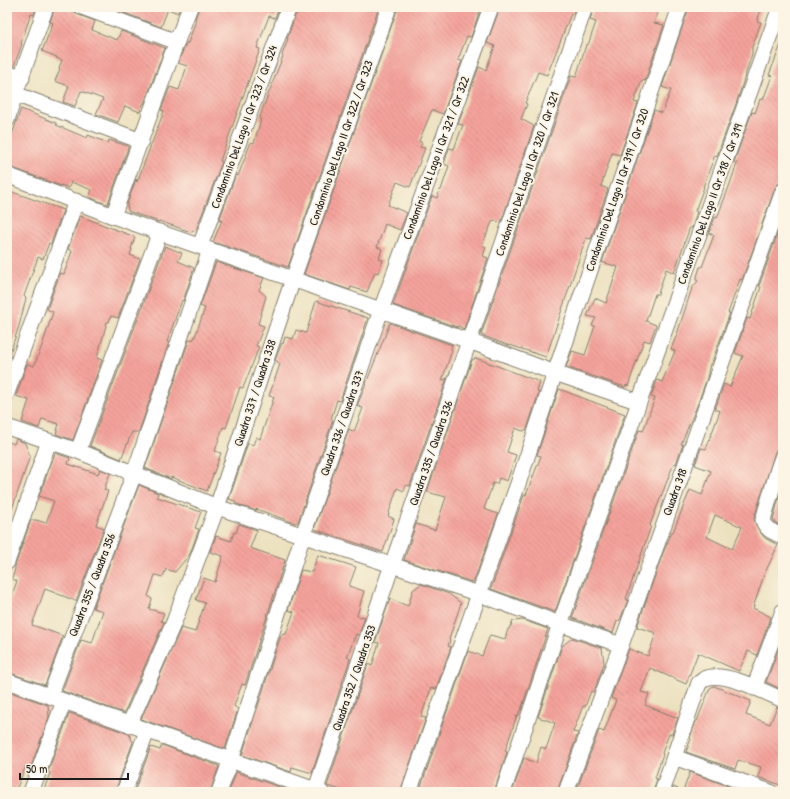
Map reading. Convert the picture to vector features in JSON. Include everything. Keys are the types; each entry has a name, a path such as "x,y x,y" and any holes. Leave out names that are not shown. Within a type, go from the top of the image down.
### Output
{"street":[{"path":"7,120 46,7"},
{"path":"82,7 177,42"},
{"path":"113,216 190,7"},
{"name":"Condomínio Del Lago II Qr 323 / Qr 324","path":"134,474 205,248 289,7"},
{"name":"Condomínio Del Lago II Qr 322 / Qr 323","path":"292,279 389,7"},
{"name":"Condomínio Del Lago II Qr 321 / Qr 322","path":"381,310 491,7"},
{"name":"Condomínio Del Lago II Qr 320 / Qr 321","path":"468,341 585,7"},
{"name":"Condomínio Del Lago II Qr 319 / Qr 320","path":"409,792 520,481 554,373 680,7"},
{"name":"Condomínio Del Lago II Qr 318 / Qr 319","path":"503,792 560,624 780,7"},
{"path":"7,72 22,78"},
{"path":"15,94 141,141"},
{"path":"7,175 113,216 639,402"},
{"name":"Quadra 318","path":"566,792 783,191"},
{"path":"7,393 76,201"},
{"path":"78,451 160,232"},
{"name":"Quadra 337 / Quadra 338","path":"129,725 174,622 217,507 292,279"},
{"name":"Quadra 336 / Quadra 337","path":"219,792 231,760 303,535 381,310"},
{"name":"Quadra 335 / Quadra 336","path":"392,565 433,448 468,341"},
{"path":"7,427 78,451 217,507 479,594 620,645"},
{"path":"7,562 49,441"},
{"path":"783,455 763,520 768,529 783,537"},
{"name":"Quadra 355 / Quadra 356","path":"31,792 57,699 134,474"},
{"name":"Quadra 352 / Quadra 353","path":"317,791 392,565"},
{"path":"754,688 783,611"},
{"path":"662,792 699,683 706,678 716,676 728,678 783,700"},
{"path":"7,681 317,791"},
{"path":"124,792 147,731"},
{"path":"674,757 770,792"}],"building":[{"path":"7,7 36,7 34,15 31,14 14,66 7,64"},
{"path":"55,7 61,7 95,21 92,30 117,40 121,31 165,48 140,112 125,106 118,122 96,114 103,99 81,91 75,106 63,102 69,86 55,81 62,60 42,51 53,23 50,22"},
{"path":"109,7 180,7 178,13 168,9 161,27"},
{"path":"199,7 279,7 275,18 269,16 257,48 260,49 220,161 222,162 196,230 191,232 128,211 127,204 164,111 161,110 170,87 179,90 187,66 178,63 186,43 188,43"},
{"path":"298,7 379,7 288,267 213,242 222,220 219,221 236,174 238,176 251,142 254,143 261,120 259,119 283,56 282,55"},
{"path":"398,7 481,7 471,37 467,36 458,60 462,61 443,114 432,110 419,141 422,143 420,147 425,148 410,187 397,182 388,205 407,213 400,230 385,224 377,247 382,249 379,259 383,260 378,273 375,272 367,292 351,287 350,290 304,274"},
{"path":"500,7 575,7 547,75 538,72 525,103 527,104 521,119 534,126 501,223 493,220 482,245 486,247 483,256 488,258 464,329 458,326 457,327 393,305 432,196 437,198 441,190 449,166 444,164 449,148 454,149 463,125 458,124 479,67 486,70 495,46 487,43"},
{"path":"594,7 659,7 654,23 664,25 645,81 642,80 634,102 638,103 620,155 612,153 601,186 608,189 591,239 586,238 546,357 481,335 571,76 576,77 586,45 588,45 596,22 590,20"},
{"path":"689,7 762,7 757,21 761,22 752,47 752,54 736,104 717,156 715,155 703,187 695,211 697,212 692,228 690,227 674,273 666,269 658,294 655,294 646,321 656,325 650,342 644,340 628,386 626,385 625,387 566,367 572,351 585,355 595,326 592,325 596,318 587,316 595,298 606,303 618,267 602,262 654,110 662,113 671,90 662,87"},
{"path":"782,42 783,182 778,184 775,188 742,280 740,279 728,313 730,313 710,364 707,378 697,406 681,444 683,444 676,464 674,463 650,525 651,526 626,599 628,600 620,620 617,621 613,633 572,618 639,430 643,431 655,398 651,397 657,380 662,382 675,351 671,349 692,288 698,281 696,280 700,267 702,267 714,235 709,233 715,217 717,218 730,184 737,163 734,162 752,112 755,113 760,99 763,100 772,76 769,75"},
{"path":"21,109 56,123 56,125 87,138 88,135 108,143 109,140 128,146 108,203 106,204 89,197 92,190 71,182 69,188 61,186 7,166 7,142 9,143"},
{"path":"7,190 63,210 51,244 49,243 43,259 38,257 24,296 26,298 19,326 9,356 7,355"},
{"path":"80,216 135,237 130,255 140,259 118,318 111,316 109,322 107,322 97,358 102,360 73,440 56,434 59,424 42,419 39,428 22,422 29,400 16,396 27,364 34,366 43,343 53,312 47,309 60,273 64,274 72,251 68,249"},
{"path":"783,218 783,446 778,448 775,452 754,518 755,523 765,538 778,545 764,575 753,608 771,617 757,655 748,651 739,671 698,653 686,684 650,668 641,692 649,694 645,705 678,718 672,734 669,734 662,753 653,792 576,792 599,730 604,732 616,700 611,698 629,649 648,656 656,633 637,627 663,553 690,490 702,495 711,471 695,465 701,448 706,449 720,411 715,409 724,384 730,387 743,356 735,353 747,318 750,319 761,287 759,286","holes":["715,515 742,527 732,549 707,537"]},
{"path":"165,246 182,253 178,261 194,268 167,342 169,342 139,432 132,432 121,459 90,446"},
{"path":"216,262 264,278 259,290 266,296 258,324 264,326 256,346 259,347 243,388 240,387 226,428 223,427 215,451 221,453 207,491 171,477 171,479 145,468 189,340 194,339 205,308 200,306"},
{"path":"316,301 368,318 340,401 337,400 331,419 333,420 298,522 295,523 256,509 256,511 244,507 229,499 248,443 253,445 256,437 260,439 274,397 269,396 280,364 275,360 282,343 283,344 285,337 293,339 296,330 306,333"},
{"path":"390,323 452,345 452,350 442,381 447,378 410,486 406,485 404,491 397,488 388,516 394,519 383,552 314,529 349,429 354,432 363,408 357,406"},
{"path":"476,358 540,382 537,392 539,392 527,429 523,431 515,428 507,452 516,455 507,481 499,478 497,484 493,483 484,509 498,514 474,581 472,582 404,560 416,524 435,530 446,497 427,492 472,360"},
{"path":"559,389 625,414 555,612 491,589 524,495 526,495 541,456 537,455"},
{"path":"16,439 25,443 30,456 9,518 7,518 7,441 14,444"},
{"path":"55,453 70,458 68,464 98,474 100,469 110,473 104,490 108,491 96,525 104,528 76,601 45,589 32,625 63,636 45,685 7,672 7,609 17,581 12,579 15,566 31,520 46,523 54,501 39,496"},
{"path":"783,484 783,527 776,523 773,519"},
{"path":"139,485 158,493 157,497 201,512 195,528 199,529 190,554 175,572 166,569 163,577 155,575 148,596 152,599 149,609 164,613 161,621 164,622 124,713 62,691 81,640 92,643 103,611 93,608"},
{"path":"239,524 257,530 250,548 285,560 245,685 242,684 234,706 238,709 225,749 141,719 181,628 195,632 205,603 196,600 204,578 215,582 223,556 210,552 216,536 231,541"},
{"path":"318,555 356,567 349,586 364,591 357,616 365,617 359,635 356,634 347,657 350,659 312,773 292,767 291,772 242,755 281,635 286,634 294,612 288,610 301,570 312,572"},
{"path":"421,584 449,594 461,603 449,639 448,646 451,647 436,689 431,688 421,717 426,718 400,792 348,792 327,786 368,664 372,666 379,643 375,642 390,599 408,606 413,590"},
{"path":"523,620 548,629 521,710 518,716 517,715 505,751 507,752 494,792 419,792 468,651 482,656 490,635 505,639 508,629 513,621"},
{"path":"783,637 783,690 766,682"},
{"path":"572,638 602,648 604,663 594,692 591,691 585,707 583,706 573,732 578,733 557,792 512,792 524,758 536,763 541,747 546,749 555,723 538,717 562,646"},
{"path":"714,686 751,701 746,715 770,724 777,707 783,709 783,786 758,777 761,767 738,760 735,769 686,752 696,721 710,688"},
{"path":"7,691 48,705 49,717 31,767 26,766 15,792 7,792"},
{"path":"70,713 129,734 133,742 115,792 43,792 50,773 48,772"},
{"path":"162,745 219,766 210,792 199,789 197,792 134,792 151,747 160,750"},
{"path":"236,772 285,789 284,792 229,792"},
{"path":"690,772 728,786 725,792 672,792 673,787 683,791"}]}
